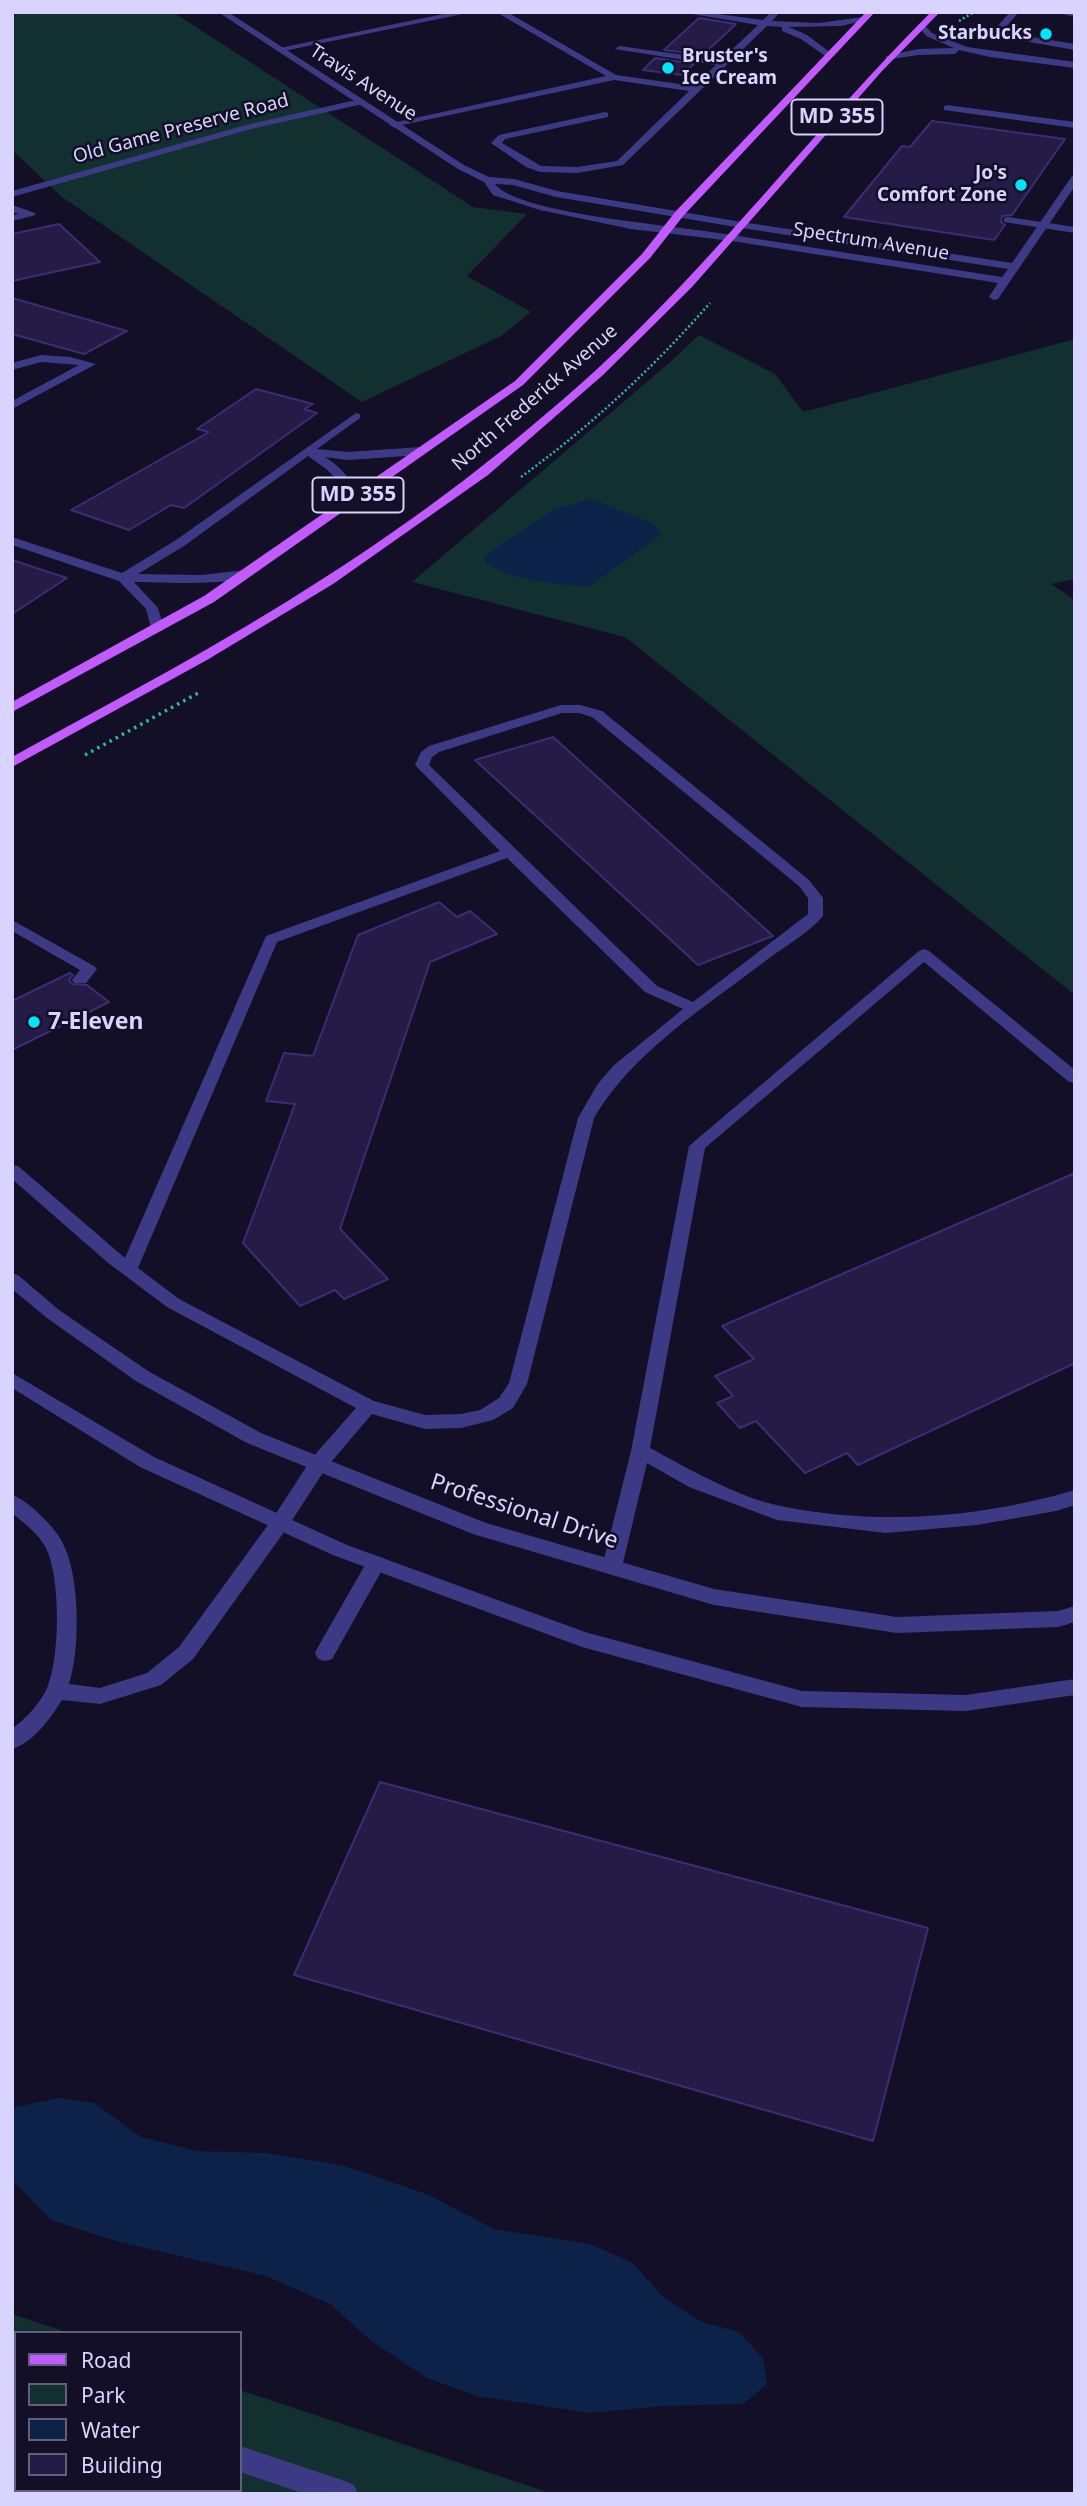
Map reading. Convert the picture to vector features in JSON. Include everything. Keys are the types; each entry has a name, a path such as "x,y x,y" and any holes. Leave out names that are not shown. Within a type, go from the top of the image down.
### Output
{"main road":[{"name":"North Frederick Avenue","path":"12,763 202,657 329,581 484,472 599,373 688,285 889,58 936,12"},
{"name":"North Frederick Avenue","path":"12,708 209,599 519,383 646,256 680,213 867,16"}],"street":[{"name":"Travis Avenue","path":"222,12 393,124 461,167 487,180 514,182 556,194 742,225"},
{"path":"279,49 468,12"},
{"path":"500,12 614,77"},
{"path":"684,12 765,23 819,26 867,16"},
{"path":"605,115 502,137 496,141 497,145 540,169 572,170 617,164 776,12"},
{"path":"1015,12 1000,28 1004,36 1075,47"},
{"path":"1058,12 1074,13"},
{"path":"765,23 804,37 828,55"},
{"path":"922,25 927,35 941,42 989,53 1075,65"},
{"path":"619,49 723,63"},
{"path":"889,58 931,51 989,53"},
{"path":"661,55 639,65 644,73 701,85"},
{"path":"393,124 614,77 701,85"},
{"name":"Old Game Preserve Road","path":"12,194 250,127 360,102"},
{"path":"947,108 1075,125"},
{"path":"977,125 986,113"},
{"path":"994,297 1075,178"},
{"name":"Travis Avenue","path":"487,180 497,193 544,208 665,231 732,238"},
{"path":"12,208 31,215 12,218"},
{"path":"1008,220 1075,230"},
{"name":"Spectrum Avenue","path":"742,225 1015,267"},
{"name":"Spectrum Avenue","path":"732,238 1005,281"},
{"path":"12,367 30,360 56,358 90,365 12,406"},
{"path":"12,394 25,400"},
{"path":"124,578 180,543 356,416"},
{"path":"309,452 368,456 421,451"},
{"path":"309,452 335,469 346,481 349,501"},
{"path":"12,541 124,578 201,579 245,574"},
{"path":"124,578 152,608 157,628"},
{"path":"12,1170 113,1258 173,1303 368,1406 425,1422 461,1422 485,1415 506,1403 518,1384 586,1118 603,1089 619,1070 694,1008 815,916 819,905 815,895 804,883 597,714 580,709 561,709 434,749 426,755 422,765 433,778 651,989 694,1008"},
{"path":"129,1268 271,939 510,852"},
{"path":"12,924 89,969 80,980"},
{"path":"612,1567 640,1451 696,1146 924,954 1075,1078"},
{"name":"Professional Drive","path":"12,1279 53,1314 142,1376 254,1438 480,1529 714,1597 897,1625 1058,1619 1075,1614"},
{"path":"12,1378 147,1462 280,1523 376,1563 582,1639 802,1699 966,1703 1075,1687"},
{"path":"57,1691 100,1696 154,1679 186,1653 280,1523 319,1463 368,1406"},
{"path":"640,1451 695,1482 777,1513 886,1526 977,1518 1056,1504 1075,1497"},
{"path":"12,1502 38,1523 57,1551 63,1581 66,1633 57,1691 26,1733 12,1741"},
{"path":"325,1653 376,1563"},
{"path":"242,2460 345,2494"}],"green space":[{"path":"26,12 173,12 473,207 527,214 467,276 531,312 501,336 362,402 62,197 12,150 12,15"},
{"path":"699,335 775,374 803,412 1075,339 1075,579 1051,584 1075,600 1075,995 625,637 412,582"},
{"path":"12,2314 63,2331 14,2331 14,2492 242,2492 242,2391 553,2494 12,2494"}],"water":[{"path":"591,499 652,523 662,534 588,587 519,577 494,568 483,560 490,552 555,509"},
{"path":"58,2098 94,2103 141,2137 197,2151 266,2153 342,2165 429,2195 494,2229 590,2244 633,2263 664,2298 702,2322 739,2332 763,2358 767,2384 743,2404 664,2406 590,2413 477,2396 427,2378 371,2341 330,2304 266,2276 119,2242 51,2220 12,2180 12,2108"}],"building":[{"path":"699,18 736,24 703,55 664,50"},
{"name":"Bruster's Ice Cream","path":"655,58 694,64 682,75 643,70"},
{"path":"932,121 1065,139 1012,215 1002,216 1001,222 1005,225 994,240 844,217 902,146 910,147"},
{"path":"59,224 100,262 12,281 12,234"},
{"path":"12,298 127,331 84,354 12,334"},
{"path":"256,389 313,404 304,409 317,413 184,508 171,505 129,530 71,510 209,432 197,429"},
{"path":"12,560 67,578 12,614"},
{"path":"553,737 773,936 698,965 475,760"},
{"path":"439,902 457,917 470,911 497,934 430,962 340,1229 388,1279 344,1299 335,1290 300,1306 243,1243 295,1104 266,1101 284,1053 313,1056 358,935"},
{"path":"70,973 73,975 69,980 72,984 87,985 109,1002 12,1050 12,1001"},
{"path":"1075,1173 1075,1363 858,1465 847,1453 805,1473 756,1421 740,1428 717,1403 733,1396 715,1376 754,1359 722,1326"},
{"path":"380,1782 928,1928 873,2141 294,1975"}],"place":[{"name":"Starbucks","path":"1046,34"},
{"name":"Bruster's Ice Cream","path":"668,68"},
{"name":"Jo's Comfort Zone","path":"1021,185"},
{"name":"7-Eleven","path":"34,1022"}]}
